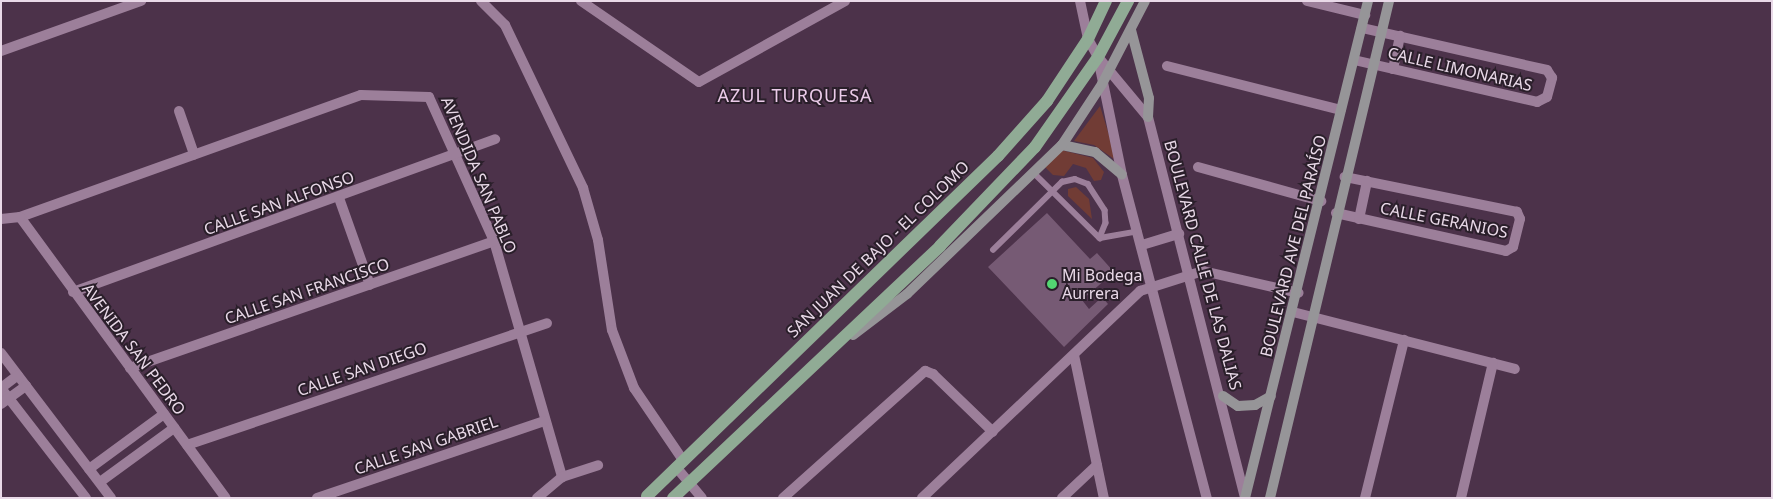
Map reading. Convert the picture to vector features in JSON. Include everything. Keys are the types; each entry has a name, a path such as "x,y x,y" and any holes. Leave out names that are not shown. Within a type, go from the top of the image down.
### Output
{"main road":[{"name":"SAN JUAN DE BAJO - EL COLOMO","path":"646,497 998,156 1047,101 1088,39 1106,1"},
{"path":"681,490 940,246 1035,147 1098,57 1128,1"}],"street":[{"path":"1,51 140,1"},
{"path":"482,1 505,25 583,188 598,240 612,330 634,388 675,468 681,490 702,498"},
{"path":"581,1 699,82 845,1"},
{"name":"BOULEVARD CALLE DE LAS DALIAS","path":"1080,1 1088,39 1098,57 1148,117 1222,396 1245,497"},
{"path":"818,361 906,294 1062,145 1102,84 1146,1"},
{"path":"1307,1 1365,14"},
{"name":"BOULEVARD AVE DEL PARAÍSO","path":"1245,497 1299,293 1368,1"},
{"name":"BOULEVARD AVE DEL PARAÍSO","path":"1270,498 1336,212 1389,1"},
{"name":"CALLE LIMONARIAS","path":"1354,60 1537,102 1547,97 1552,78 1547,70 1362,28"},
{"path":"1132,30 1149,98 1148,117"},
{"path":"1393,69 1400,36"},
{"name":"BOULEVARD CALLE DE LAS DALIAS","path":"1098,57 1102,84 1122,174 1207,498"},
{"path":"1167,66 1341,110"},
{"name":"AVENDIDA SAN PABLO","path":"1,219 20,217 361,95 429,96 494,241 518,332 562,477"},
{"path":"180,111 194,154"},
{"name":"CALLE SAN ALFONSO","path":"73,292 339,198 494,139"},
{"path":"1062,145 1095,152 1122,174"},
{"path":"1198,167 1321,201"},
{"name":"CALLE GERANIOS","path":"1336,212 1506,251 1513,248 1520,219 1517,212 1345,177"},
{"path":"1360,219 1367,181"},
{"path":"339,198 370,285"},
{"name":"AVENIDA SAN PEDRO","path":"20,217 73,292 226,498"},
{"path":"1142,245 1179,234"},
{"name":"CALLE SAN FRANCISCO","path":"130,368 494,241"},
{"path":"922,498 1140,291 1203,271 1299,293"},
{"path":"1293,312 1515,369"},
{"name":"CALLE SAN DIEGO","path":"187,445 547,323"},
{"path":"1366,498 1404,340"},
{"path":"1,354 110,497"},
{"path":"1074,355 1104,498"},
{"path":"1460,498 1493,363"},
{"path":"784,498 925,372 933,374 993,432"},
{"path":"18,375 1,388 5,401 86,498"},
{"path":"5,401 26,386"},
{"path":"1222,396 1238,406 1255,405 1271,396"},
{"path":"89,469 164,414"},
{"name":"CALLE SAN GABRIEL","path":"317,498 544,421"},
{"path":"100,482 174,428"},
{"path":"538,498 562,477 598,465"},
{"path":"1062,498 1096,465"}],"lane":[{"path":"1034,173 1051,192 1100,238"},
{"path":"993,250 1062,182 1075,179 1088,184 1105,210 1106,223 1100,238"},
{"path":"1100,238 1138,231"}],"shaded area":[{"path":"1100,106 1117,161 1094,145 1074,141"},
{"path":"1061,150 1093,158 1104,172 1101,180 1094,181 1086,168 1073,164 1064,176 1053,175 1045,167"},
{"path":"1076,187 1089,199 1092,219 1068,196 1068,189"}],"building":[{"name":"Mi Bodega Aurrera","path":"1047,213 1090,259 1097,253 1114,272 1082,300 1089,309 1102,297 1108,304 1064,347 988,267"}],"place":[{"name":"Mi Bodega Aurrera","path":"1052,284"}],"district":[{"name":"AZUL TURQUESA","path":"795,95"}]}
